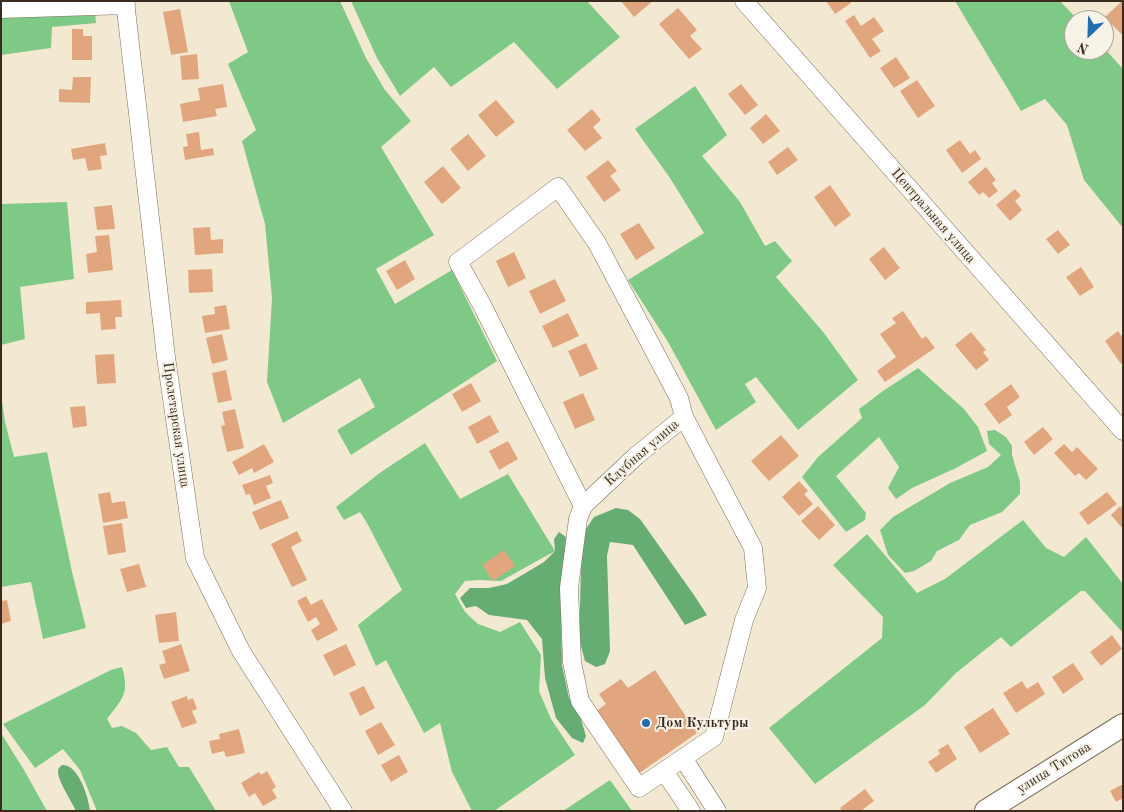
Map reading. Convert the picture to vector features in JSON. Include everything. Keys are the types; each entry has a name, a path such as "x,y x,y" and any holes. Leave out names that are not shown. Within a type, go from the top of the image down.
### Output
{"main road":[{"name":"улица Титова","path":"986,811 1123,725"}],"street":[{"name":"Центральная улица","path":"744,1 1123,431"},
{"path":"1,9 126,3"},
{"name":"Пролетарская улица","path":"126,3 166,357 195,558 241,650 343,811"},
{"name":"Клубная улица","path":"558,187 597,243 679,398 684,417 636,456 583,506 482,305 458,262 558,187"},
{"path":"583,506 578,519 569,588 572,662 580,701 639,788 714,737 744,620 756,588 753,548 684,417"},
{"path":"683,758 717,811"},
{"path":"664,771 690,811"}],"green space":[{"path":"229,1 340,1 366,58 385,90 411,121 381,147 434,235 376,269 395,304 452,270 497,361 351,455 337,430 375,407 360,378 283,423 267,382 272,298 265,224 242,141 256,130 228,64 248,52"},
{"path":"351,1 587,1 620,37 557,89 514,42 451,87 434,67 400,96 377,58"},
{"path":"955,1 1060,1 1069,10 1064,10 1064,60 1114,59 1123,69 1123,228 1084,180 1067,125 1045,99 1021,111"},
{"path":"95,13 96,23 52,27 51,48 1,55 1,14"},
{"path":"695,86 727,135 702,156 740,202 765,246 775,241 792,261 776,277 824,333 858,380 798,430 756,377 745,384 756,402 716,430 668,342 628,280 704,233 670,178 635,129"},
{"path":"67,202 74,279 20,287 25,339 1,345 1,204"},
{"path":"918,368 964,409 978,427 987,451 956,468 912,488 896,499 888,488 899,467 879,437 836,476 866,513 865,520 846,532 802,477 818,457 862,418 859,409"},
{"path":"1,394 5,422 14,457 47,452 72,572 86,628 43,639 31,582 1,587"},
{"path":"995,430 1006,437 1012,446 1012,455 1020,482 1020,494 1002,512 970,525 959,540 937,551 931,561 914,571 905,573 888,555 880,530 893,517 950,483 988,467 1001,455 989,444 987,431"},
{"path":"425,443 460,499 508,474 555,551 501,581 465,581 455,594 465,612 478,624 500,632 520,622 541,655 539,691 551,719 575,755 494,811 472,811 452,772 440,723 424,733 386,660 376,666 358,625 402,590 360,512 344,520 336,507 381,472"},
{"path":"616,508 628,510 640,519 707,615 685,625 633,545 610,542 607,556 610,651 605,664 596,667 585,661 579,639 582,535 594,517"},
{"path":"1023,520 1046,548 1064,557 1086,537 1123,584 1123,633 1085,591 1081,591 1011,647 1001,637 956,673 925,705 815,784 769,728 882,638 883,617 833,565 867,534 917,593 945,579"},
{"path":"559,532 566,537 561,607 562,665 569,698 580,716 586,736 583,743 572,738 556,718 545,678 542,639 527,620 489,615 476,606 466,608 460,598 470,588 489,588 507,584 544,562 555,551 554,539"},
{"path":"122,667 125,690 120,701 107,719 112,728 122,726 136,733 151,750 167,747 179,767 189,767 216,811 97,811 80,770 63,749 35,768 3,724 111,670"},
{"path":"1,733 24,770 47,811 1,811"},
{"path":"62,765 68,766 78,775 85,790 90,811 76,811 59,776 58,770"},
{"path":"610,780 632,811 563,811"}],"building":[{"path":"621,1 653,1 634,17"},
{"path":"826,1 850,1 851,3 835,14"},
{"path":"1123,1 1123,36 1114,26 1114,10 1112,10"},
{"path":"678,8 697,30 690,36 702,49 689,59 659,24"},
{"path":"180,9 188,52 171,55 163,12"},
{"path":"854,15 861,26 874,17 884,31 872,39 881,51 870,58 845,21"},
{"path":"72,29 83,29 83,36 92,36 92,60 72,60"},
{"path":"197,54 199,79 182,80 180,56"},
{"path":"896,57 910,78 894,88 880,68"},
{"path":"73,77 91,77 90,103 59,102 59,89 72,90"},
{"path":"917,80 935,106 918,118 900,91"},
{"path":"223,84 227,107 215,109 217,116 183,122 180,104 200,100 198,88"},
{"path":"741,84 758,105 745,115 728,94"},
{"path":"496,100 515,122 496,137 478,115"},
{"path":"592,109 601,120 593,127 602,138 585,151 567,130"},
{"path":"766,114 780,131 763,144 750,128"},
{"path":"199,132 201,150 213,148 214,155 185,160 183,147 188,146 186,134"},
{"path":"468,134 486,156 468,171 450,149"},
{"path":"960,140 970,154 975,150 981,159 962,173 946,150"},
{"path":"105,143 107,155 100,156 102,169 88,171 85,158 73,160 71,149"},
{"path":"788,147 798,160 777,175 768,162"},
{"path":"608,160 617,171 610,176 621,190 604,202 586,177"},
{"path":"443,166 461,188 442,204 424,182"},
{"path":"986,167 996,180 992,183 998,191 989,198 983,192 979,195 968,182"},
{"path":"830,185 851,215 835,227 814,197"},
{"path":"1015,189 1021,196 1015,201 1022,210 1010,221 996,205"},
{"path":"112,205 115,229 97,230 94,207"},
{"path":"639,223 655,248 636,260 620,234"},
{"path":"210,227 211,240 223,239 223,253 195,255 193,228"},
{"path":"1058,230 1070,245 1058,254 1046,239"},
{"path":"109,235 113,270 88,273 86,254 97,252 95,236"},
{"path":"884,247 900,268 885,280 869,259"},
{"path":"514,252 526,278 508,287 496,261"},
{"path":"405,260 415,279 397,290 386,271"},
{"path":"1081,267 1094,287 1080,296 1066,277"},
{"path":"212,269 213,292 189,293 188,270"},
{"path":"555,279 566,301 540,314 529,291"},
{"path":"121,300 122,317 115,317 116,329 101,330 100,313 86,314 86,302"},
{"path":"226,305 230,329 205,333 202,316 215,314 214,307"},
{"path":"903,311 922,339 926,336 935,348 885,382 877,371 896,357 880,334 896,323 892,318"},
{"path":"568,313 579,336 553,348 542,326"},
{"path":"1118,331 1123,338 1123,363 1121,364 1105,341"},
{"path":"971,332 986,350 983,352 989,360 976,370 955,345"},
{"path":"222,334 228,360 212,364 206,338"},
{"path":"586,343 598,369 580,377 568,351"},
{"path":"114,354 116,383 97,384 95,355"},
{"path":"226,370 232,400 218,403 212,373"},
{"path":"471,383 481,401 462,412 452,394"},
{"path":"1011,384 1020,397 1007,407 1012,415 999,424 984,404"},
{"path":"583,393 595,420 575,429 563,402"},
{"path":"85,406 87,426 73,428 70,407"},
{"path":"235,409 244,448 227,452 221,426 225,425 222,412"},
{"path":"490,415 499,432 477,444 468,427"},
{"path":"1043,427 1053,439 1034,455 1024,442"},
{"path":"781,435 799,456 769,481 751,461"},
{"path":"508,441 518,459 499,470 489,451"},
{"path":"264,444 274,462 254,473 252,468 239,475 232,462"},
{"path":"1064,444 1072,452 1077,447 1098,469 1086,480 1079,473 1075,476 1054,453"},
{"path":"270,475 273,483 266,486 271,498 254,505 250,494 246,495 242,485"},
{"path":"799,481 808,491 804,494 813,504 799,516 782,497"},
{"path":"110,492 112,503 125,501 128,518 103,523 98,494"},
{"path":"1107,492 1117,504 1088,525 1079,513"},
{"path":"281,500 289,518 260,530 252,512"},
{"path":"818,506 835,525 819,540 801,521"},
{"path":"1120,506 1123,509 1123,529 1111,515"},
{"path":"122,523 126,552 108,555 103,526"},
{"path":"297,531 302,541 291,547 307,580 292,587 271,544"},
{"path":"504,550 515,566 493,581 482,565"},
{"path":"139,564 146,587 127,592 120,569"},
{"path":"306,596 311,605 322,599 338,630 317,641 311,630 320,624 316,617 308,622 297,601"},
{"path":"7,600 11,621 1,624 1,601"},
{"path":"176,612 179,641 159,643 155,615"},
{"path":"1112,635 1122,649 1101,666 1090,652"},
{"path":"181,644 190,671 164,679 159,665 166,663 162,651"},
{"path":"346,644 356,665 334,676 323,655"},
{"path":"1073,663 1084,679 1063,694 1052,677"},
{"name":"Дом Культуры","path":"655,670 697,733 638,774 595,712 606,704 599,694 621,679 628,688"},
{"path":"1022,681 1027,689 1038,682 1045,694 1016,713 1003,693"},
{"path":"364,686 375,708 360,716 349,693"},
{"path":"187,696 188,700 193,698 197,709 192,711 197,723 182,728 171,702"},
{"path":"993,708 1010,734 980,753 964,727"},
{"path":"381,722 395,745 378,755 365,731"},
{"path":"239,729 245,753 226,757 224,751 212,754 209,741 220,739 219,734"},
{"path":"948,744 957,759 936,773 928,762 940,754 938,750"},
{"path":"399,755 408,772 391,782 381,765"},
{"path":"267,771 276,787 272,790 277,798 263,806 255,793 249,797 241,783 259,772 261,775"},
{"path":"1123,784 1123,802 1121,799 1116,802 1110,791"},
{"path":"865,789 874,801 861,811 842,811 840,808"}],"place":[{"name":"Дом Культуры","path":"646,723"}]}
